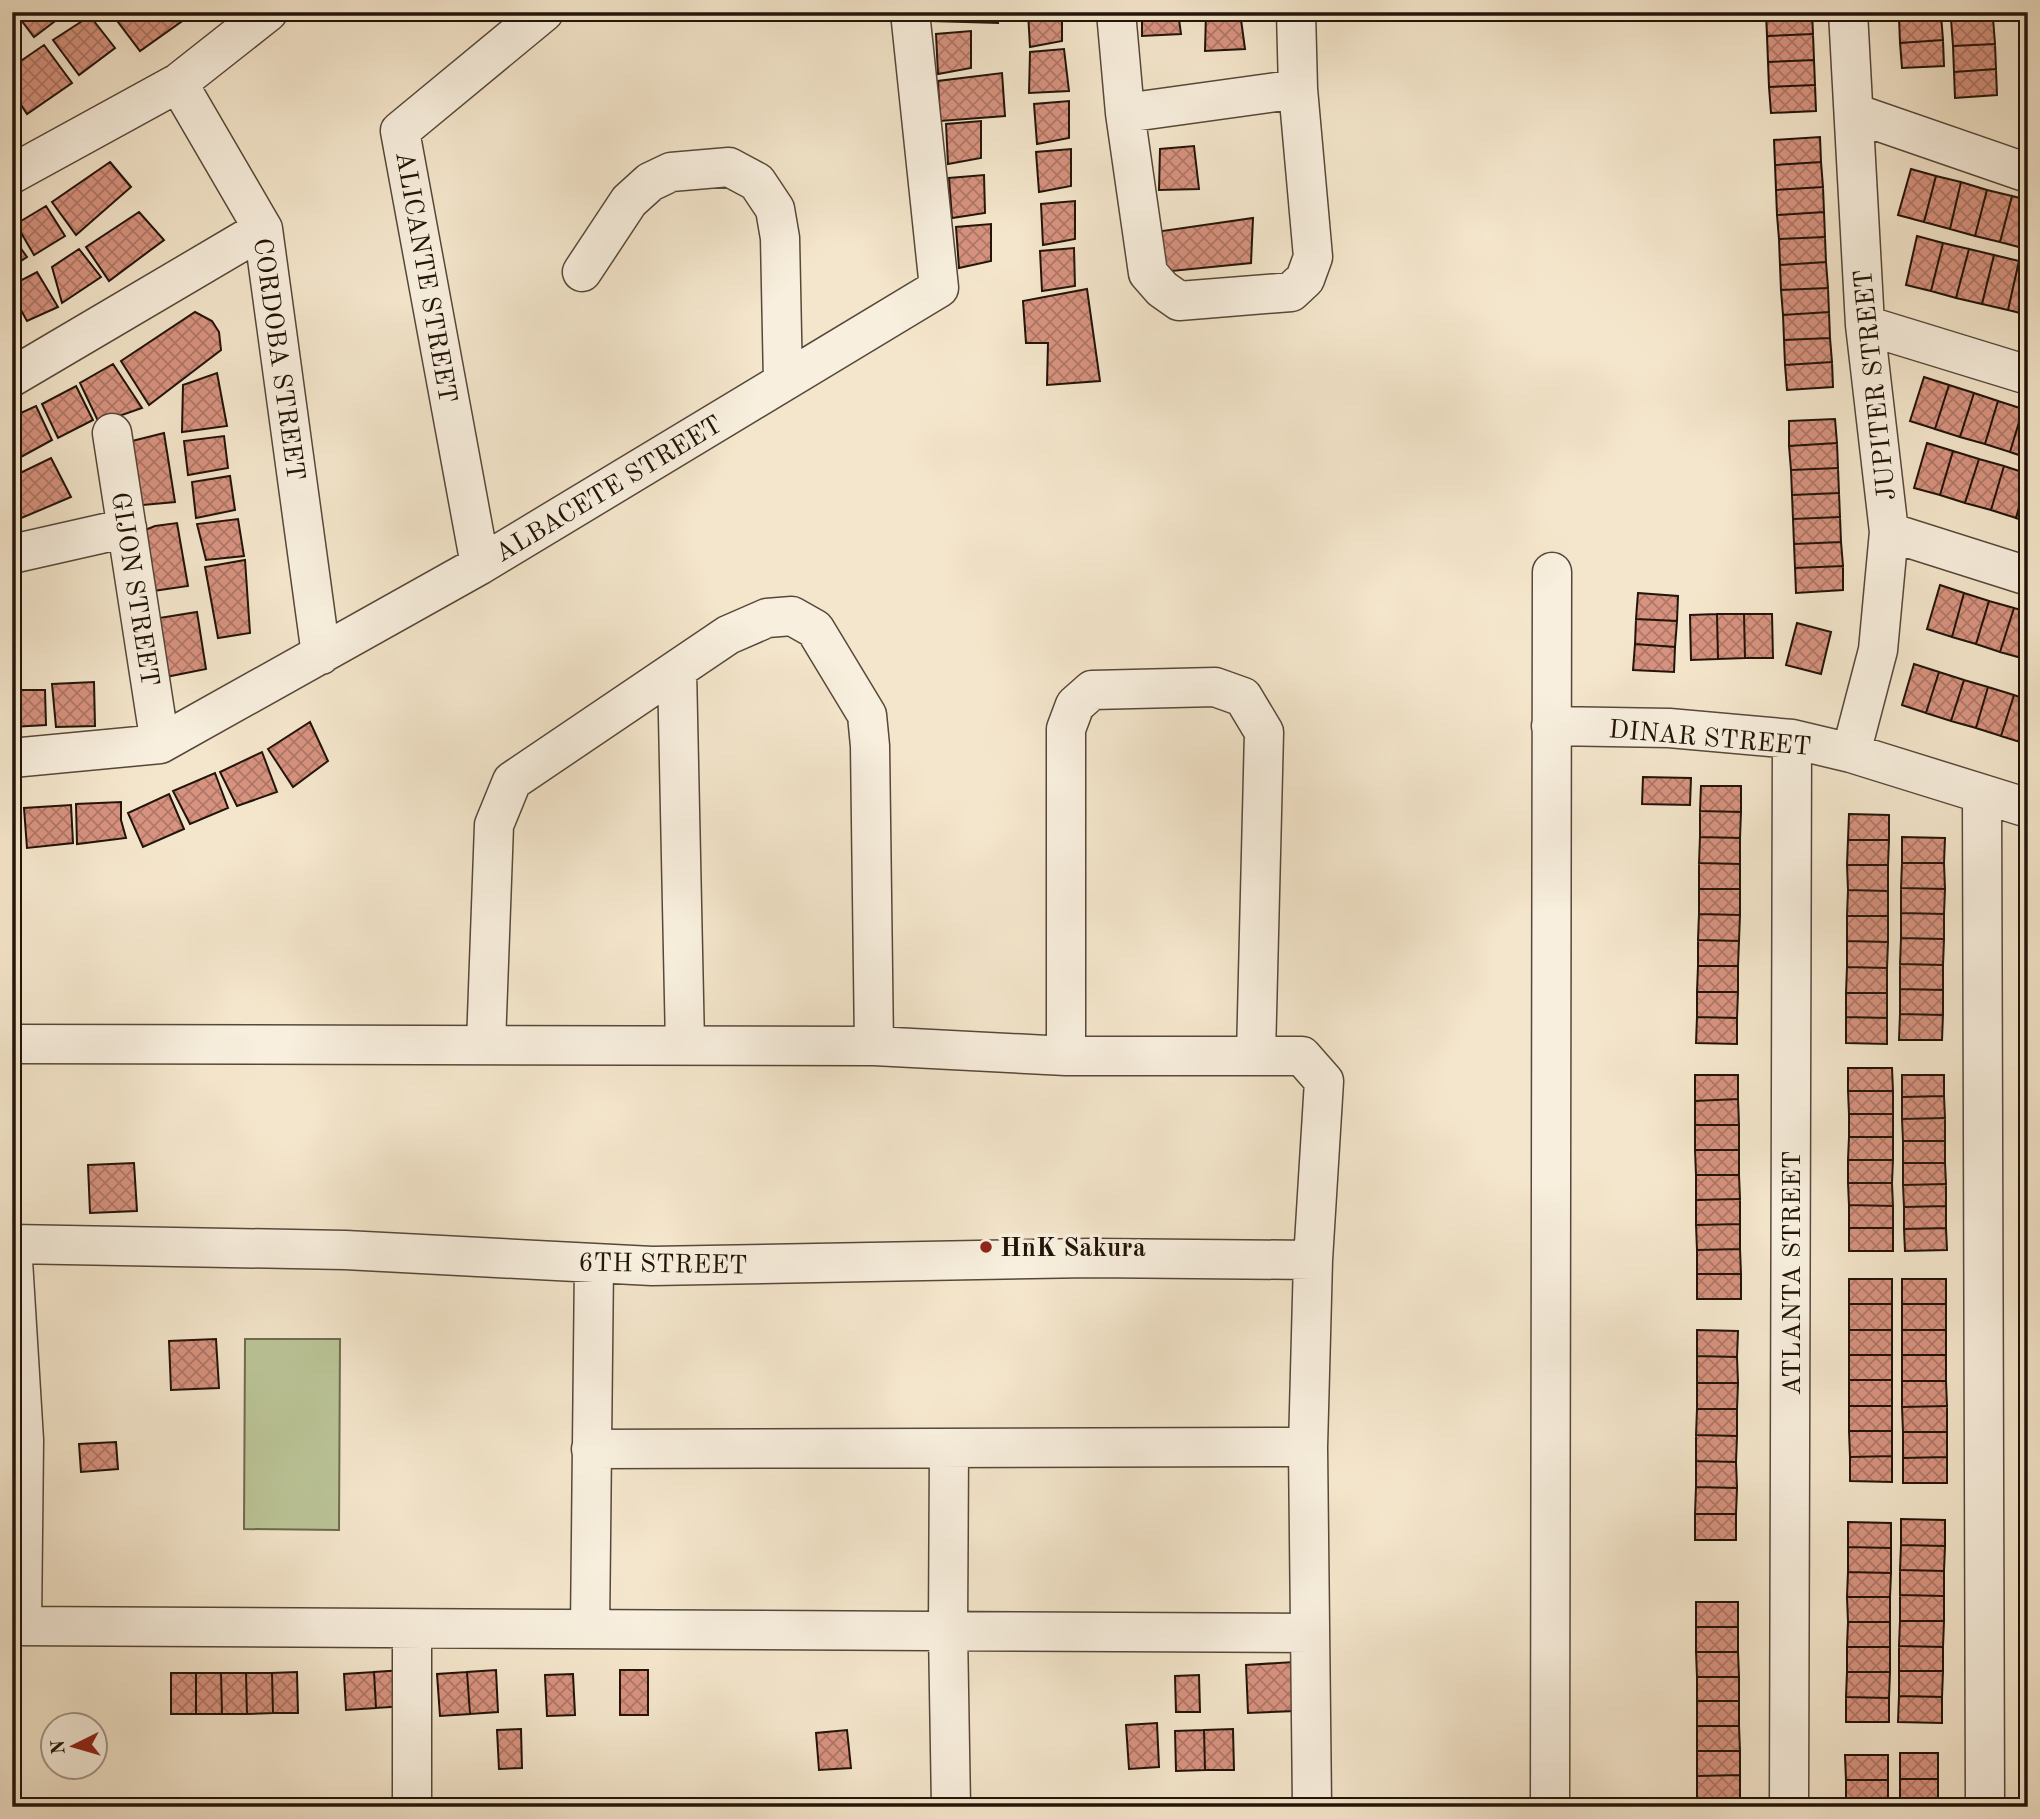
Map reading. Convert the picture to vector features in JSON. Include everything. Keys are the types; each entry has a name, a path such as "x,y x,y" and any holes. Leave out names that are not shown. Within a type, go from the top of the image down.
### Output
{"street":[{"path":"12,174 178,83 268,12"},
{"name":"ALICANTE STREET","path":"480,565 400,131 544,12"},
{"name":"ALBACETE STREET","path":"12,758 160,744 480,565 939,288 910,12"},
{"path":"1115,12 1125,113 1148,273 1162,289 1179,301 1291,292 1305,279 1313,257 1298,89 1296,12"},
{"name":"JUPITER STREET","path":"1848,12 1865,325 1889,532 1878,650 1851,753"},
{"name":"CORDOBA STREET","path":"178,83 263,229 321,655"},
{"path":"1125,113 1298,89"},
{"path":"1854,113 2028,173"},
{"path":"582,272 629,201 650,182 671,172 729,167 757,182 775,209 780,238 783,382"},
{"path":"12,377 263,229"},
{"path":"1865,325 2028,375"},
{"name":"GIJON STREET","path":"112,433 160,744"},
{"path":"12,554 127,528"},
{"path":"1889,532 2028,576"},
{"path":"1550,1807 1552,572"},
{"path":"486,1044 494,825 512,781 728,635 767,618 792,616 815,629 867,715 870,746 874,1046"},
{"path":"677,670 685,1045"},
{"path":"1066,1056 1066,729 1075,705 1092,691 1215,687 1243,697 1264,732 1256,1055"},
{"name":"DINAR STREET","path":"1551,726 1669,728 1792,739 1851,753 2028,808"},
{"name":"ATLANTA STREET","path":"1789,1807 1792,739"},
{"path":"1982,795 1985,1807"},
{"path":"12,1044 874,1046 1066,1056 1302,1056 1324,1081 1314,1260 1308,1447 1312,1807"},
{"path":"12,1244 18,1440 17,1626 1310,1633"},
{"name":"6TH STREET","path":"12,1244 345,1250 652,1266 1091,1258 1314,1260"},
{"path":"590,1629 594,1263"},
{"path":"591,1449 1308,1447"},
{"path":"949,1448 951,1807"},
{"path":"412,1629 412,1807"}],"green space":[{"path":"245,1339 340,1339 339,1530 244,1529"}],"building":[{"path":"15,12 67,12 34,37"},
{"path":"195,12 140,51 112,14"},
{"path":"932,12 997,12 998,23 932,21"},
{"path":"1028,12 1062,12 1062,41 1030,47"},
{"path":"1142,12 1178,12 1181,34 1142,36"},
{"path":"1206,12 1240,12 1245,49 1205,51"},
{"path":"1766,12 1812,12 1813,34 1767,36"},
{"path":"1898,12 1941,12 1941,15 1899,17"},
{"path":"1951,12 1993,12 1993,18 1951,19"},
{"path":"1941,15 1943,40 1900,43 1899,17"},
{"path":"90,16 115,48 79,75 53,40"},
{"path":"1993,18 1995,44 1953,46 1951,19"},
{"path":"971,31 971,68 938,74 936,34"},
{"path":"1813,34 1814,60 1768,62 1767,36"},
{"path":"1943,40 1944,66 1902,68 1900,43"},
{"path":"1995,44 1996,69 1954,72 1953,46"},
{"path":"44,45 72,83 27,114 12,91 12,67"},
{"path":"1064,49 1069,91 1029,93 1030,52"},
{"path":"1814,60 1815,85 1769,87 1768,62"},
{"path":"1996,69 1997,95 1955,98 1954,72"},
{"path":"1002,73 1005,116 940,121 938,81"},
{"path":"1815,85 1816,111 1771,113 1769,87"},
{"path":"1069,101 1069,138 1037,144 1034,104"},
{"path":"12,103 20,116 12,121"},
{"path":"981,121 981,158 948,164 946,124"},
{"path":"1820,137 1821,162 1775,165 1774,140"},
{"path":"1194,146 1199,189 1159,190 1160,149"},
{"path":"1071,149 1071,186 1039,192 1036,152"},
{"path":"110,162 131,187 76,235 52,202"},
{"path":"1821,162 1823,187 1776,190 1775,165"},
{"path":"1911,169 1936,176 1924,222 1898,215"},
{"path":"984,175 985,213 952,218 949,178"},
{"path":"1936,176 1961,182 1950,229 1924,222"},
{"path":"1961,182 1987,190 1975,236 1950,229"},
{"path":"1823,187 1824,212 1777,215 1776,190"},
{"path":"1987,190 2012,196 2000,242 1975,236"},
{"path":"2012,196 2028,200 2026,249 2000,242"},
{"path":"1075,201 1075,239 1043,245 1041,204"},
{"path":"46,206 65,236 34,255 16,224"},
{"path":"139,212 164,240 109,281 86,247"},
{"path":"1824,212 1825,237 1779,239 1777,215"},
{"path":"1253,218 1251,263 1162,272 1162,231"},
{"path":"991,224 991,261 959,268 956,227"},
{"path":"12,236 27,257 12,267"},
{"path":"1917,236 1943,243 1931,291 1906,285"},
{"path":"1825,237 1826,262 1780,265 1779,239"},
{"path":"1943,243 1969,249 1956,298 1931,291"},
{"path":"1074,248 1075,286 1042,291 1040,251"},
{"path":"79,249 101,277 62,303 52,267"},
{"path":"1969,249 1994,255 1982,304 1956,298"},
{"path":"1994,255 2019,261 2008,310 1982,304"},
{"path":"2019,261 2028,263 2028,315 2008,310"},
{"path":"1826,262 1828,288 1781,290 1780,265"},
{"path":"37,272 58,307 27,321 12,294 12,285"},
{"path":"1828,288 1829,312 1783,315 1781,290"},
{"path":"1087,289 1100,381 1047,385 1048,343 1026,343 1023,301"},
{"path":"12,306 21,322 12,328"},
{"path":"195,312 212,321 219,332 221,350 149,405 121,361"},
{"path":"1829,312 1830,338 1784,340 1783,315"},
{"path":"1830,338 1832,362 1785,365 1784,340"},
{"path":"1832,362 1833,387 1787,390 1785,365"},
{"path":"113,364 142,408 99,423 80,383"},
{"path":"217,373 227,426 182,432 183,385"},
{"path":"1924,377 1949,385 1935,429 1910,421"},
{"path":"1949,385 1974,393 1960,437 1935,429"},
{"path":"76,386 93,420 58,438 42,404"},
{"path":"1974,393 1998,401 1985,444 1960,437"},
{"path":"1998,401 2023,409 2010,452 1985,444"},
{"path":"36,406 52,440 19,458 12,443 12,417"},
{"path":"2023,409 2028,410 2028,458 2010,452"},
{"path":"1835,419 1837,443 1789,446 1789,421"},
{"path":"164,433 175,502 132,506 128,442"},
{"path":"224,436 228,468 188,475 184,441"},
{"path":"1837,443 1838,468 1791,470 1789,446"},
{"path":"1927,443 1953,451 1940,495 1914,488"},
{"path":"1953,451 1979,459 1965,503 1940,495"},
{"path":"51,458 71,497 12,522 12,477"},
{"path":"1979,459 2004,466 1991,510 1965,503"},
{"path":"2004,466 2028,474 2016,518 1991,510"},
{"path":"1838,468 1839,493 1792,495 1791,470"},
{"path":"230,476 235,510 196,518 192,482"},
{"path":"2028,480 2028,522 2016,518"},
{"path":"1839,493 1840,517 1793,519 1792,495"},
{"path":"1840,517 1841,542 1794,544 1793,519"},
{"path":"238,519 244,556 206,560 197,524"},
{"path":"177,523 188,586 146,592 140,532 155,526"},
{"path":"1841,542 1843,566 1795,568 1794,544"},
{"path":"245,560 250,633 218,638 205,567"},
{"path":"1843,566 1843,590 1796,593 1795,568"},
{"path":"1940,585 1964,593 1952,637 1927,629"},
{"path":"1638,593 1678,596 1677,621 1636,619"},
{"path":"1964,593 1989,601 1976,644 1952,637"},
{"path":"1989,601 2014,608 2000,652 1976,644"},
{"path":"2014,608 2028,612 2028,651 2025,659 2000,652"},
{"path":"197,612 206,669 166,677 159,618"},
{"path":"1717,614 1744,614 1745,658 1718,659"},
{"path":"1717,614 1718,659 1691,660 1690,615"},
{"path":"1744,614 1772,614 1773,658 1745,658"},
{"path":"1636,619 1677,621 1675,647 1635,644"},
{"path":"1797,623 1831,632 1821,674 1786,665"},
{"path":"1635,644 1675,647 1674,672 1633,670"},
{"path":"1914,664 1939,672 1926,713 1902,705"},
{"path":"1939,672 1964,680 1951,721 1926,713"},
{"path":"1964,680 1988,687 1976,728 1951,721"},
{"path":"94,682 95,726 56,727 52,684"},
{"path":"1988,687 2014,695 2001,736 1976,728"},
{"path":"12,690 45,690 46,725 12,727"},
{"path":"2014,695 2028,700 2026,744 2001,736"},
{"path":"310,722 328,761 293,787 268,749"},
{"path":"262,752 277,792 237,806 220,772"},
{"path":"215,773 228,808 190,824 173,791"},
{"path":"1643,777 1691,778 1690,805 1642,804"},
{"path":"1701,786 1741,786 1741,812 1700,811"},
{"path":"169,794 184,829 143,847 128,813"},
{"path":"121,802 121,820 126,838 77,844 76,804"},
{"path":"71,805 73,843 27,848 24,808"},
{"path":"18,809 20,849 12,849 12,810"},
{"path":"1700,811 1741,812 1740,838 1700,837"},
{"path":"1849,814 1889,815 1889,840 1848,840"},
{"path":"1700,837 1740,838 1740,864 1699,863"},
{"path":"1902,837 1945,838 1944,863 1902,863"},
{"path":"1848,840 1889,840 1888,865 1847,865"},
{"path":"1699,863 1740,864 1740,889 1699,889"},
{"path":"1902,863 1944,863 1945,889 1901,888"},
{"path":"1847,865 1888,865 1888,891 1848,890"},
{"path":"1901,888 1945,889 1944,914 1901,913"},
{"path":"1699,889 1740,889 1740,915 1699,914"},
{"path":"1848,890 1888,891 1888,916 1847,916"},
{"path":"1901,913 1944,914 1944,939 1901,938"},
{"path":"1699,914 1740,915 1739,941 1698,940"},
{"path":"1847,916 1888,916 1888,942 1847,941"},
{"path":"1901,938 1944,939 1943,965 1900,964"},
{"path":"1698,940 1739,941 1738,966 1698,966"},
{"path":"1847,941 1888,942 1887,968 1847,967"},
{"path":"1900,964 1943,965 1943,990 1900,989"},
{"path":"1698,966 1738,966 1738,992 1697,992"},
{"path":"1847,967 1887,968 1887,993 1846,993"},
{"path":"1900,989 1943,990 1943,1015 1900,1014"},
{"path":"1697,992 1738,992 1737,1018 1697,1017"},
{"path":"1846,993 1887,993 1887,1018 1846,1017"},
{"path":"1900,1014 1943,1015 1942,1040 1899,1040"},
{"path":"1697,1017 1737,1018 1737,1044 1696,1043"},
{"path":"1846,1017 1887,1018 1887,1044 1846,1043"},
{"path":"1848,1068 1892,1068 1893,1091 1848,1091"},
{"path":"1695,1075 1738,1075 1738,1099 1695,1101"},
{"path":"1902,1075 1944,1075 1944,1096 1902,1097"},
{"path":"1848,1091 1893,1091 1893,1114 1849,1114"},
{"path":"1944,1096 1945,1118 1902,1119 1902,1097"},
{"path":"1738,1099 1739,1125 1695,1125 1695,1101"},
{"path":"1849,1114 1893,1114 1893,1137 1849,1137"},
{"path":"1945,1118 1945,1141 1903,1141 1902,1119"},
{"path":"1695,1125 1739,1125 1739,1150 1695,1150"},
{"path":"1849,1137 1893,1137 1893,1160 1848,1160"},
{"path":"1903,1141 1945,1141 1945,1163 1903,1163"},
{"path":"1695,1150 1739,1150 1739,1175 1696,1175"},
{"path":"1848,1160 1893,1160 1892,1183 1848,1183"},
{"path":"134,1163 137,1211 90,1213 88,1165"},
{"path":"1903,1163 1945,1163 1946,1184 1903,1185"},
{"path":"1696,1175 1739,1175 1740,1199 1696,1200"},
{"path":"1848,1183 1892,1183 1893,1206 1849,1205"},
{"path":"1946,1184 1946,1206 1904,1207 1903,1185"},
{"path":"1740,1199 1740,1224 1696,1225 1696,1200"},
{"path":"1849,1205 1893,1206 1893,1228 1849,1228"},
{"path":"1946,1206 1946,1228 1904,1229 1904,1207"},
{"path":"1740,1224 1740,1249 1697,1250 1696,1225"},
{"path":"1849,1228 1893,1228 1893,1251 1849,1251"},
{"path":"1946,1228 1947,1250 1905,1251 1904,1229"},
{"path":"1740,1249 1741,1274 1697,1274 1697,1250"},
{"path":"1697,1274 1741,1274 1741,1299 1697,1299"},
{"path":"1849,1279 1892,1279 1892,1304 1849,1304"},
{"path":"1902,1279 1946,1279 1946,1304 1902,1304"},
{"path":"1849,1304 1892,1304 1892,1330 1849,1330"},
{"path":"1902,1304 1946,1304 1946,1330 1902,1330"},
{"path":"1697,1330 1738,1331 1737,1357 1697,1356"},
{"path":"1849,1330 1892,1330 1892,1355 1849,1355"},
{"path":"1902,1330 1946,1330 1946,1355 1902,1355"},
{"path":"216,1339 219,1388 171,1390 169,1341"},
{"path":"1849,1355 1892,1355 1892,1380 1849,1380"},
{"path":"1902,1355 1946,1355 1946,1381 1902,1381"},
{"path":"1697,1356 1737,1357 1738,1383 1697,1383"},
{"path":"1849,1380 1892,1380 1892,1406 1849,1406"},
{"path":"1902,1381 1946,1381 1947,1406 1902,1407"},
{"path":"1697,1383 1738,1383 1737,1409 1697,1409"},
{"path":"1849,1406 1892,1406 1892,1431 1849,1431"},
{"path":"1947,1406 1947,1432 1903,1432 1902,1407"},
{"path":"1697,1409 1737,1409 1737,1436 1696,1435"},
{"path":"1849,1431 1892,1431 1892,1456 1850,1457"},
{"path":"1903,1432 1947,1432 1947,1457 1903,1458"},
{"path":"1696,1435 1737,1436 1736,1462 1696,1461"},
{"path":"116,1442 118,1469 81,1472 79,1444"},
{"path":"1892,1456 1892,1482 1850,1481 1850,1457"},
{"path":"1947,1457 1947,1483 1903,1483 1903,1458"},
{"path":"1696,1461 1736,1462 1737,1488 1696,1487"},
{"path":"1696,1487 1737,1488 1736,1514 1695,1514"},
{"path":"1695,1514 1736,1514 1736,1540 1695,1540"},
{"path":"1901,1519 1945,1520 1945,1546 1901,1545"},
{"path":"1848,1522 1891,1523 1891,1548 1848,1547"},
{"path":"1901,1545 1945,1546 1944,1571 1900,1570"},
{"path":"1848,1547 1891,1548 1891,1573 1848,1572"},
{"path":"1900,1570 1944,1571 1944,1596 1900,1595"},
{"path":"1848,1572 1891,1573 1890,1597 1847,1597"},
{"path":"1900,1595 1944,1596 1944,1621 1900,1621"},
{"path":"1847,1597 1890,1597 1890,1622 1848,1622"},
{"path":"1696,1602 1738,1602 1738,1627 1696,1627"},
{"path":"1900,1621 1944,1621 1943,1647 1899,1646"},
{"path":"1848,1622 1890,1622 1890,1647 1847,1647"},
{"path":"1696,1627 1738,1627 1738,1652 1696,1652"},
{"path":"1899,1646 1943,1647 1943,1671 1899,1671"},
{"path":"1847,1647 1890,1647 1890,1672 1847,1672"},
{"path":"1696,1652 1738,1652 1739,1677 1697,1677"},
{"path":"1294,1662 1296,1711 1248,1713 1246,1665"},
{"path":"404,1670 406,1706 376,1708 374,1672"},
{"path":"496,1670 498,1712 470,1714 467,1672"},
{"path":"620,1670 648,1670 648,1715 620,1715"},
{"path":"1899,1671 1943,1671 1942,1697 1899,1696"},
{"path":"297,1672 298,1713 273,1713 272,1673"},
{"path":"374,1672 376,1708 346,1710 344,1674"},
{"path":"467,1672 470,1714 440,1716 437,1674"},
{"path":"1847,1672 1890,1672 1889,1698 1846,1697"},
{"path":"171,1673 196,1673 196,1714 171,1714"},
{"path":"196,1673 221,1673 222,1714 196,1714"},
{"path":"221,1673 246,1673 247,1714 222,1714"},
{"path":"246,1673 272,1673 273,1713 247,1714"},
{"path":"573,1674 575,1715 547,1716 545,1675"},
{"path":"1199,1675 1200,1712 1176,1712 1175,1676"},
{"path":"1697,1677 1739,1677 1739,1701 1697,1701"},
{"path":"1899,1696 1942,1697 1942,1723 1898,1722"},
{"path":"1846,1697 1889,1698 1889,1722 1846,1722"},
{"path":"1697,1701 1739,1701 1739,1726 1697,1726"},
{"path":"1157,1723 1159,1767 1129,1769 1126,1725"},
{"path":"1697,1726 1739,1726 1740,1751 1697,1751"},
{"path":"521,1729 522,1768 499,1769 497,1730"},
{"path":"1233,1729 1234,1770 1205,1770 1204,1730"},
{"path":"847,1730 851,1768 819,1770 816,1733"},
{"path":"1204,1730 1205,1770 1176,1771 1175,1731"},
{"path":"1697,1751 1740,1751 1740,1775 1697,1776"},
{"path":"1900,1753 1938,1753 1938,1779 1900,1779"},
{"path":"1845,1755 1888,1755 1888,1780 1846,1780"},
{"path":"1740,1775 1740,1800 1697,1800 1697,1776"},
{"path":"1900,1779 1938,1779 1938,1805 1900,1805"},
{"path":"1846,1780 1888,1780 1888,1805 1846,1805"},
{"path":"1888,1805 1888,1807 1846,1807"},
{"path":"1938,1805 1938,1807 1900,1807"}],"place":[{"name":"HnK Sakura","path":"986,1247"}]}
